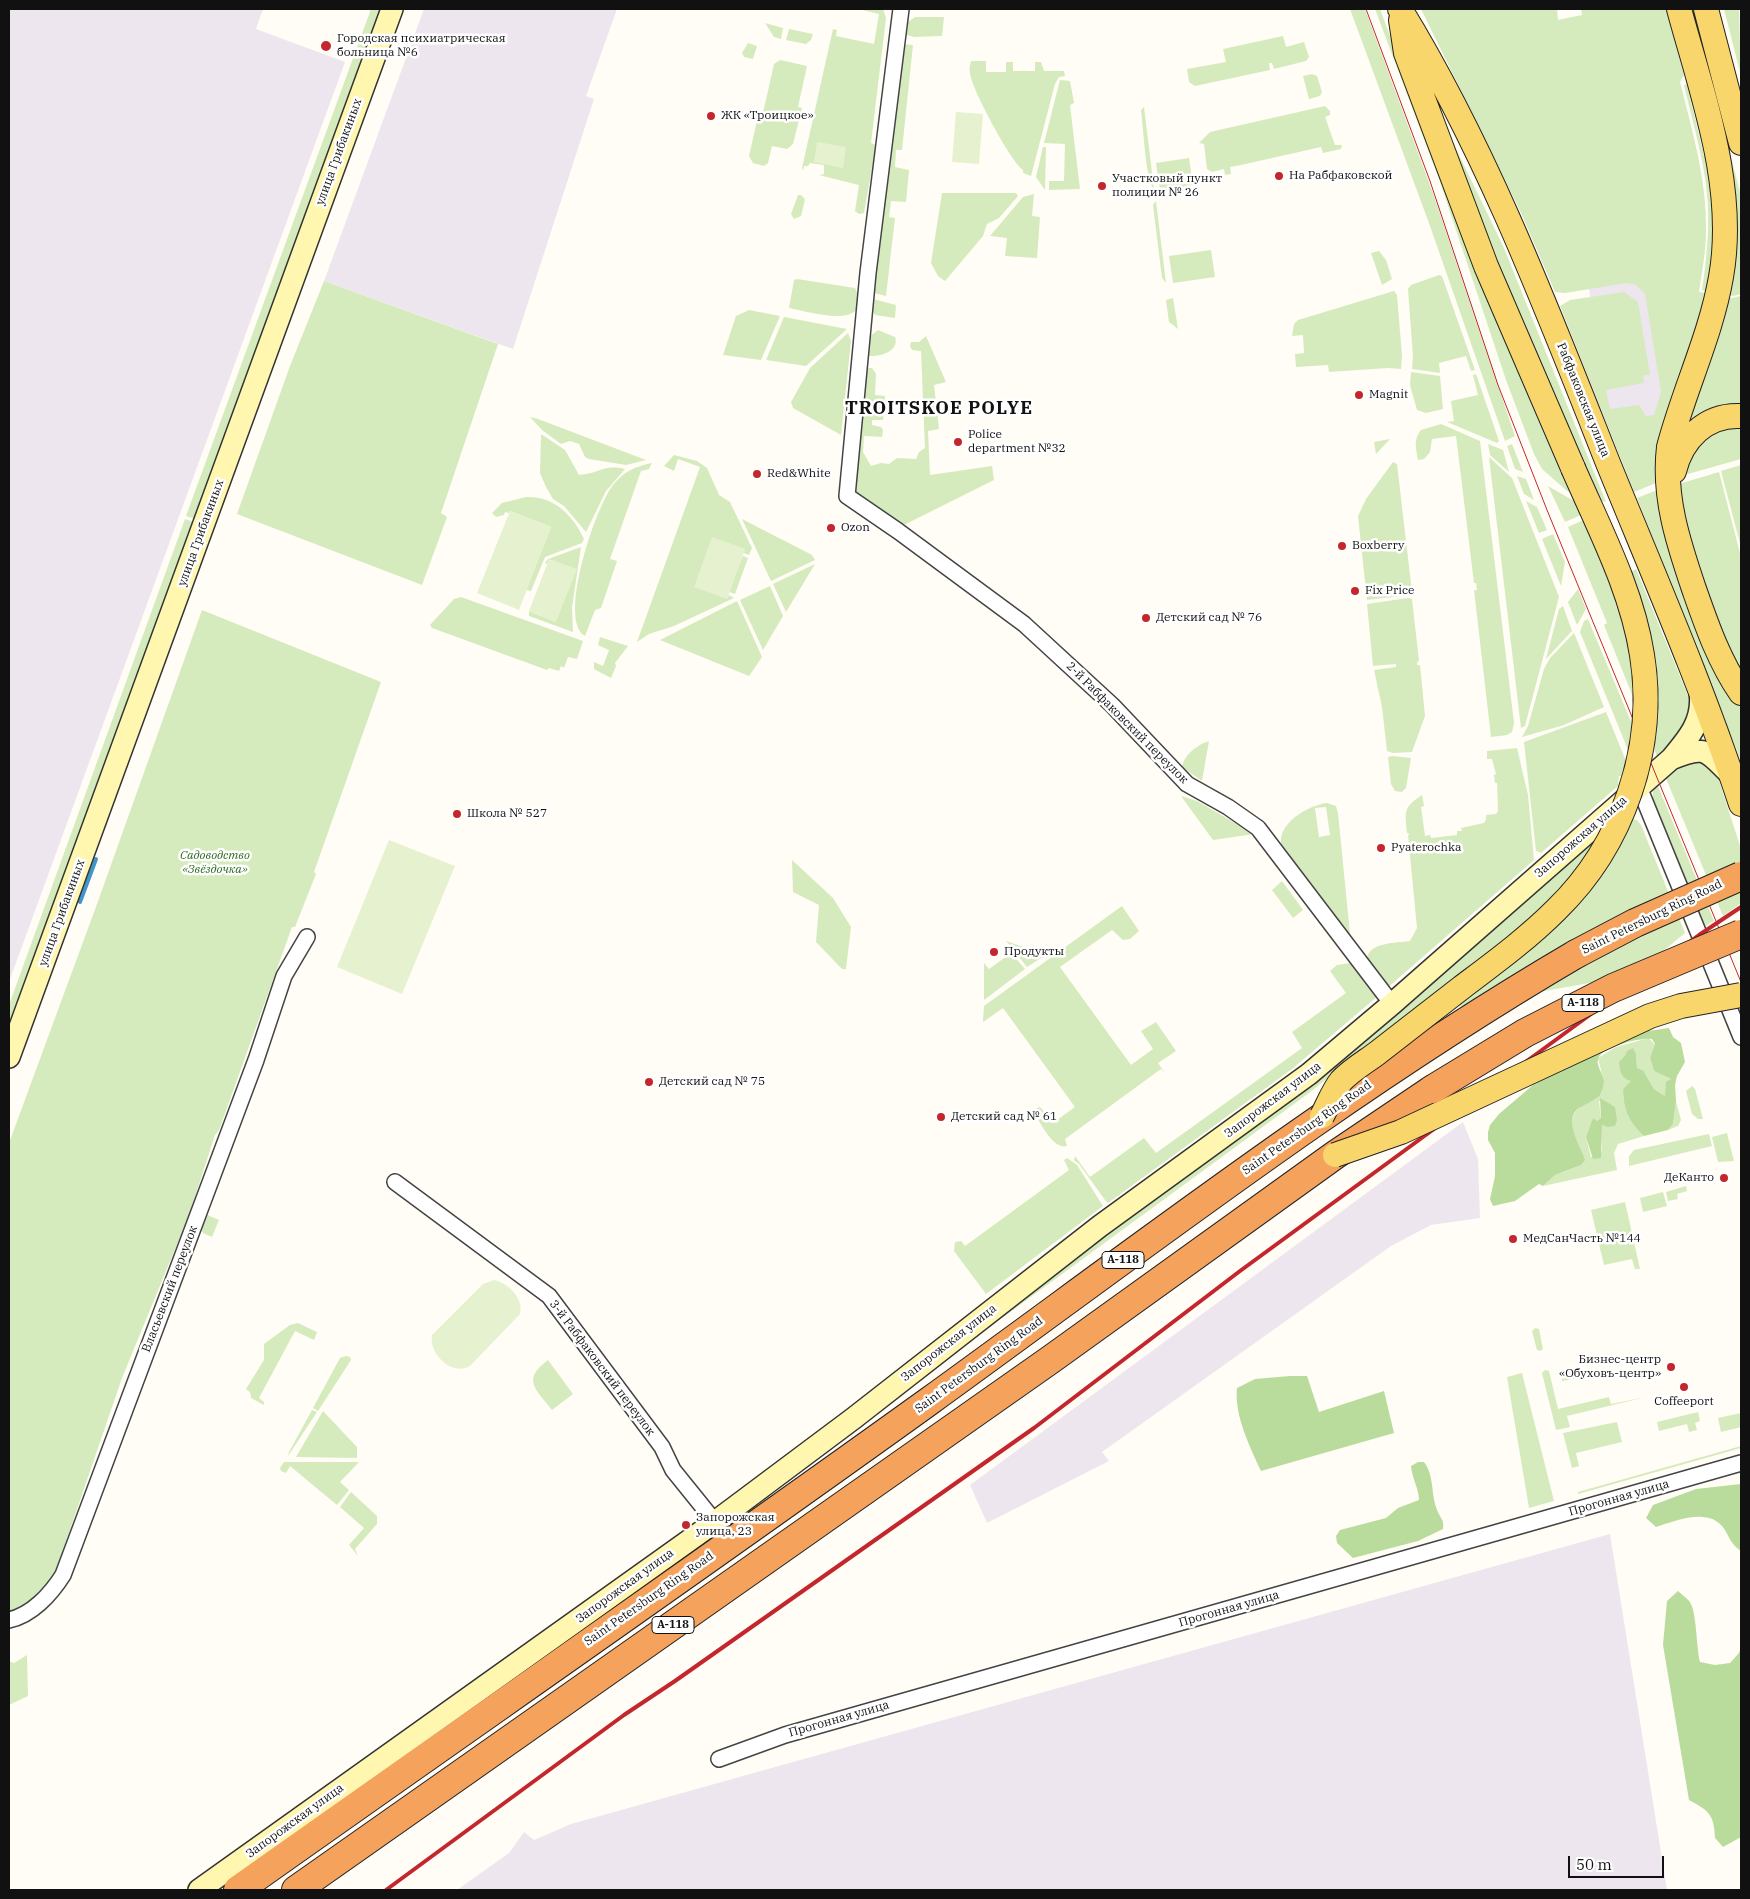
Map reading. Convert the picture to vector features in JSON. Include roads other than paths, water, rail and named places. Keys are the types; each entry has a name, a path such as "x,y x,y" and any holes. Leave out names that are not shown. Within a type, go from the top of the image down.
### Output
{"highway":[{"name":"Saint Petersburg Ring Road","path":"238,1890 924,1404 1322,1116 1498,1000 1576,954 1635,922 1741,876"},
{"name":"А-118","path":"296,1890 1050,1360 1335,1155 1433,1089 1526,1033 1613,988 1741,934"}],"main road":[{"path":"1322,1116 1341,1081 1510,951 1557,909 1600,856 1620,819 1633,784 1644,734 1646,694 1642,654 1628,600 1486,266 1406,53 1399,9"},
{"name":"Рабфаковская улица","path":"1399,9 1431,59 1502,204 1544,302 1700,689 1741,804"},
{"path":"1680,9 1714,144 1722,184 1725,228 1721,276 1713,312 1669,447 1666,469 1668,495 1686,565 1710,636 1728,674 1741,693"},
{"path":"1706,9 1741,143"},
{"path":"1668,495 1677,462 1694,432 1720,418 1741,416"},
{"path":"1335,1155 1401,1132 1650,1016 1690,1004 1741,995"}],"street":[{"name":"улица Грибакиных","path":"9,1057 392,9"},
{"name":"2-й Рабфаковский переулок","path":"901,9 868,273 847,496 898,531 1024,624 1112,705 1187,784 1228,807 1258,828 1392,1004"},
{"path":"1671,759 1690,736 1697,723 1702,706 1700,689"},
{"path":"1671,759 1696,750 1706,752 1732,776"},
{"name":"Запорожская улица","path":"199,1890 715,1522 854,1418 1100,1226 1309,1074 1392,1004 1671,759"},
{"path":"1639,786 1741,1037"},
{"name":"Власьевский переулок","path":"9,1620 19,1618 30,1611 56,1586 63,1575 256,1060 284,976 307,937"},
{"name":"3-й Рабфаковский переулок","path":"395,1182 549,1296 662,1447 673,1470 715,1522"},
{"name":"Прогонная улица","path":"718,1759 792,1733 1741,1463"}],"waterway":[{"path":"80,902 96,859"}],"tram line":[{"path":"1366,9 1430,181 1498,385 1547,510 1741,982"}],"railway":[{"path":"386,1890 624,1715 1034,1428 1240,1271 1699,935 1741,907"}],"place":[{"name":"Городская психиатрическая больница №6","path":"326,46"},
{"name":"ЖК «Троицкое»","path":"711,116"},
{"name":"На Рабфаковской","path":"1279,176"},
{"name":"Участковый пункт полиции № 26","path":"1102,186"},
{"name":"Magnit","path":"1359,395"},
{"name":"Police department №32","path":"958,442"},
{"name":"Red&White","path":"757,474"},
{"name":"Ozon","path":"831,528"},
{"name":"Boxberry","path":"1342,546"},
{"name":"Fix Price","path":"1355,591"},
{"name":"Детский сад № 76","path":"1146,618"},
{"name":"Школа № 527","path":"457,814"},
{"name":"Pyaterochka","path":"1381,848"},
{"name":"Продукты","path":"994,952"},
{"name":"Детский сад № 75","path":"649,1082"},
{"name":"Детский сад № 61","path":"941,1117"},
{"name":"ДеКанто","path":"1724,1178"},
{"name":"МедСанЧасть №144","path":"1513,1239"},
{"name":"Бизнес-центр «Обуховъ-центр»","path":"1671,1367"},
{"name":"Coffeeport","path":"1684,1387"},
{"name":"Запорожская улица, 23","path":"686,1525"}],"district":[{"name":"TROITSKOE POLYE","path":"939,409"}],"park label":[{"name":"Садоводство «Звёздочка»","path":"215,863"}]}
